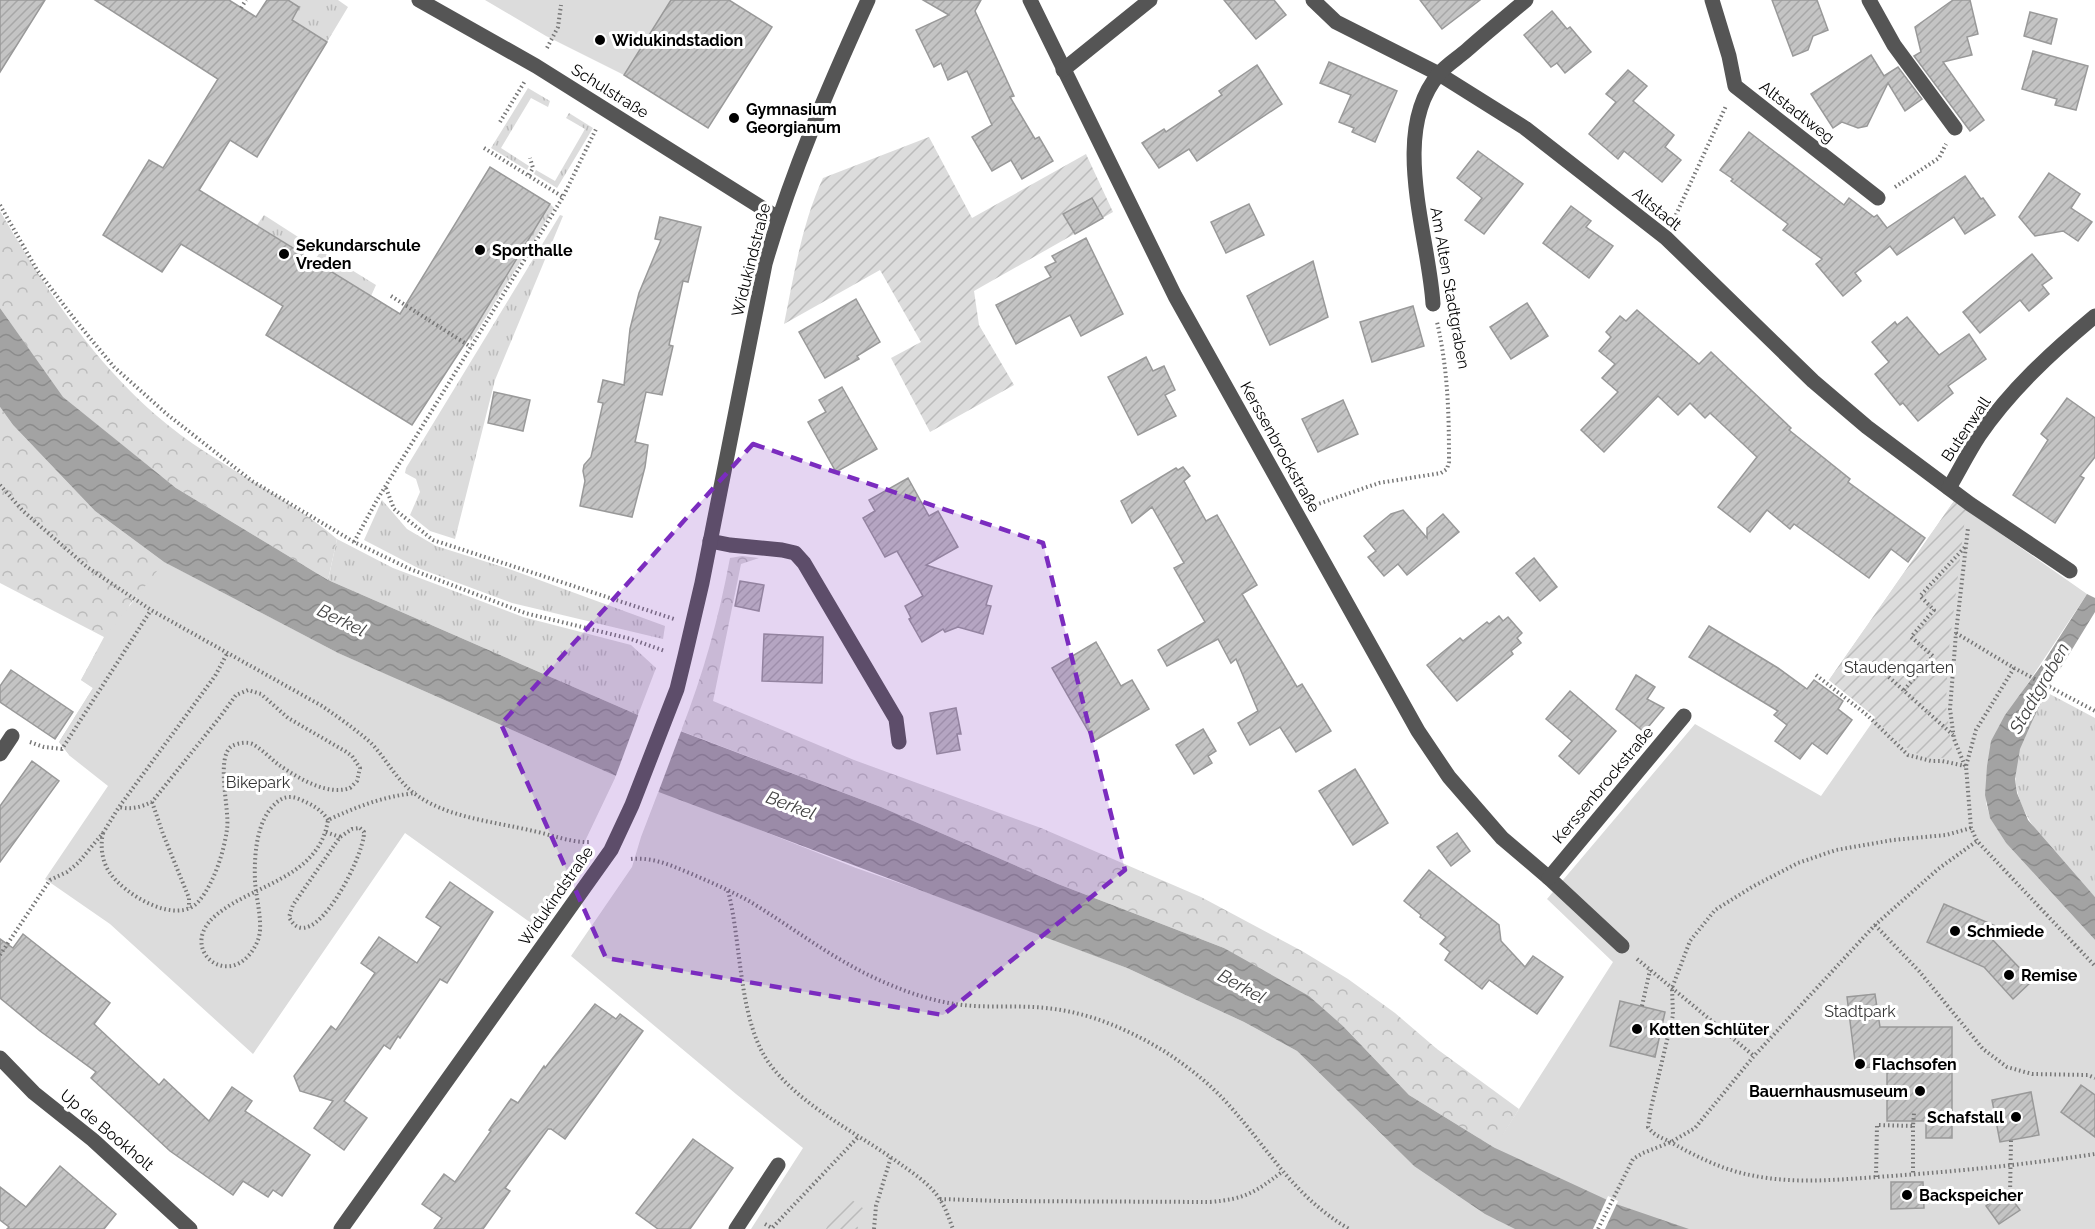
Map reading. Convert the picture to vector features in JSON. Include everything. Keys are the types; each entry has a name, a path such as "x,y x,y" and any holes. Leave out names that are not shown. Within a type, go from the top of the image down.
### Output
{"street":[{"name":"Schulstraße","path":"419,0 536,66 778,218"},
{"name":"Widukindstraße","path":"341,1229 611,850 632,805 676,689 693,624 765,264 778,218 832,78 868,0"},
{"name":"Kerssenbrockstraße","path":"1030,0 1175,296 1418,731 1449,777 1502,838 1622,946"},
{"path":"1063,70 1150,0"},
{"name":"Altstadt","path":"1313,0 1336,22 1439,74 1525,128 1666,238 1813,381 1867,427 1949,488"},
{"name":"Am Alten Stadtgraben","path":"1432,304 1431,285 1416,201 1415,148 1420,110 1439,74 1526,0"},
{"name":"Altstadtweg","path":"1712,0 1730,56 1735,86 1878,198"},
{"path":"1869,0 1893,45 1955,128"},
{"name":"Butenwall","path":"2070,571 1949,488 1979,436 2015,392 2063,343 2095,316"},
{"path":"710,541 795,553 804,563 896,719 899,742"},
{"name":"Kerssenbrockstraße","path":"1549,878 1684,716"},
{"path":"0,754 12,735"},
{"name":"Up de Bookholt","path":"0,1058 34,1093 93,1140 190,1229"},
{"path":"736,1229 778,1165"}],"path":[{"path":"241,8 246,0"},
{"path":"500,122 558,27 561,5"},
{"path":"1666,238 1735,86"},
{"path":"354,542 563,197 598,125"},
{"path":"1878,198 1939,158 1955,128"},
{"path":"484,148 563,197"},
{"path":"528,175 533,168 530,158"},
{"path":"0,205 38,270 114,367 168,415 252,481 354,542 410,569 525,613 631,639 685,656"},
{"path":"391,296 471,347"},
{"name":"Am Alten Stadtgraben","path":"1297,515 1309,507 1368,486 1441,473 1447,469 1449,462 1449,398 1445,354 1432,304"},
{"path":"0,485 23,511 87,567 151,610 322,706 348,724 371,743 405,786 423,799 470,818 531,830 579,843 593,842 629,859 647,858 674,866 750,902 841,960 904,990 931,999 955,1004 1058,1009 1103,1022 1143,1038 1209,1085 1242,1120 1282,1172 1312,1202 1349,1229"},
{"path":"386,487 394,509 433,540 693,624"},
{"path":"1970,504 1950,709 1954,735 1966,766 1971,828 1977,841 2095,966"},
{"path":"1904,690 1933,656 1911,637 1934,610 1920,596 1966,546"},
{"path":"12,735 44,747 62,749 151,610"},
{"path":"1956,633 2014,668 2095,711"},
{"path":"0,955 50,880 67,872 78,863 103,833 119,807 215,676 228,652"},
{"path":"1872,662 1954,735"},
{"path":"1966,766 1976,730 2014,668"},
{"path":"1816,675 1867,716 1908,755 1931,762 1942,761 1966,766"},
{"path":"103,833 101,841 105,864 110,874 120,884 155,907 173,912 188,909 198,903 206,890 223,848 228,815 224,759 231,746 253,744 291,772 332,790 350,788 357,781 360,768 352,756 345,751 288,718 261,694 248,690 236,694 152,802 134,808 119,807"},
{"path":"328,820 378,800 416,793"},
{"path":"328,820 316,807 295,797 288,796 270,807 264,818 259,837 255,880 256,892 259,934 257,943 242,962 223,966 212,962 204,955 201,946 205,926 227,906 256,892 268,887 304,862 314,853 326,832 328,820"},
{"path":"152,802 189,898 188,909"},
{"path":"360,828 364,832 360,854 354,869 320,920 307,927 296,926 289,917 290,911 340,837 352,829 360,828"},
{"path":"1971,828 1946,835 1893,840 1836,850 1798,863 1715,910 1690,941 1672,988 1673,1015 1650,1108 1648,1127 1654,1135 1694,1156 1748,1175 1788,1180 1913,1175 2011,1166 2095,1154"},
{"path":"326,832 340,837"},
{"path":"1598,1229 1633,1159 1695,1128 1754,1056 1875,926 1938,869 1977,841"},
{"path":"728,890 750,1015 757,1043 771,1066 795,1091 922,1180 940,1199 953,1229"},
{"path":"1875,926 1918,971 1983,1049 2007,1067 2032,1074 2088,1075 2095,1078"},
{"path":"1622,946 1754,1056"},
{"path":"1641,1006 1650,970"},
{"path":"1913,1175 1914,1113"},
{"path":"1876,1177 1878,1125 1913,1126"},
{"path":"745,1215 773,1228 859,1136"},
{"path":"2010,1197 2011,1140"},
{"path":"874,1229 876,1206 891,1157"},
{"path":"940,1199 1210,1202 1250,1195 1282,1172"}],"highlighted area":[{"path":"753,444 1043,543 1125,870 943,1015 606,958 501,724"}],"green space":[{"path":"288,0 338,0 348,7 327,42 301,26 290,23 299,7"},
{"name":"Widukindstadion","path":"485,0 671,0 624,75 546,36"},
{"path":"528,88 550,101 548,107 531,98 501,148 529,166 527,170 491,148"},
{"path":"569,113 593,128 557,188 534,174 536,170 555,181 585,129 566,118"},
{"path":"929,137 972,218 1086,154 1113,212 974,291 979,325 1014,385 930,432 891,358 921,342 880,270 784,324 804,231 823,178"},
{"path":"550,204 554,208 471,341 468,338"},
{"path":"0,211 33,266 70,320 133,394 178,433 316,522 337,539 328,580 176,488 62,397 0,308"},
{"path":"264,215 309,244 303,254 257,225"},
{"path":"560,215 563,216 495,380 455,539 430,531 410,515 420,492 416,479 405,473 406,468"},
{"path":"321,251 376,285 371,296 314,261"},
{"path":"0,407 13,425 95,511 164,562 337,653 400,680 137,596 130,604 70,756 59,742 93,688 81,680 104,637 0,583"},
{"path":"382,500 407,529 436,546 512,570 665,626 663,639 512,603 418,568 364,540"},
{"name":"Stadtpark","path":"1954,501 2087,594 1997,730 1986,803 1990,817 2006,843 2095,940 2095,1229 751,1229 803,1148 571,956 632,867 659,790 856,868 977,910 1127,968 1244,1022 1297,1051 1414,1166 1494,1148 1613,962 1547,899 1695,724 1821,796 1876,717 1829,680"},
{"name":"Staudengarten","path":"1954,501 1966,510 1948,657 1946,705 1953,758 1932,758 1906,747 1874,719 1875,717 1829,680"},
{"path":"337,539 393,568 523,617 631,645 656,668 638,715 328,580"},
{"path":"742,556 759,558 741,564 713,701 854,760 1041,828 1201,897 1302,951 1348,979 1395,1013 1437,1049 1519,1109 1495,1148 1409,1095 1344,1027 1224,948 1058,884 881,807 681,731 710,646 730,558"},
{"name":"Bikepark","path":"164,562 338,653 616,776 576,860 531,923 405,833 253,1054 110,924 45,879 108,786 70,756 59,742 93,688 81,680 105,637"},
{"path":"2046,692 2095,718 2095,897 2041,837 2020,802 2016,783 2016,764 2028,727"},
{"path":"851,1199 868,1212 857,1226 859,1229 826,1229 836,1208"}],"water":[{"name":"Berkel","path":"0,308 63,397 176,488 328,580 638,715 881,807 1058,884 1224,948 1309,996 1344,1027 1409,1095 1495,1148 1616,1204 1689,1229 1515,1229 1485,1214 1414,1166 1297,1051 1244,1022 1127,968 616,776 338,653 164,562 95,511 13,425 0,407"},
{"name":"Stadtgraben","path":"2087,594 2095,598 2095,612 2046,692 2020,749 2015,779 2017,793 2028,820 2095,897 2095,940 2006,843 1990,818 1985,795 1991,741 2005,715 2043,663"}],"pier":[{"path":"639,713 682,729 658,793 615,778"},
{"path":"1608,1196 1618,1201 1605,1229 1593,1229"}],"building":[{"path":"0,0 45,0 0,72"},
{"path":"95,0 229,0 256,17 267,0 288,0 299,7 292,20 327,42 257,157 230,140 199,190 400,314 490,167 550,204 471,334 412,425 266,335 283,306 181,244 162,272 103,235 149,160 163,168 218,79"},
{"path":"671,0 729,0 772,27 708,128 624,75"},
{"path":"923,0 981,0 975,11 1014,96 1010,97 1035,139 1039,137 1053,161 1022,179 1011,160 992,171 972,137 992,125 967,71 948,80 941,63 934,67 916,30 949,15"},
{"path":"1224,0 1274,0 1286,15 1256,39"},
{"path":"1420,0 1480,0 1442,29"},
{"path":"1772,0 1817,0 1828,30 1813,36 1808,50 1793,56"},
{"path":"1953,0 1970,0 1978,34 1967,37 1972,55 1943,62 1984,120 1970,131 1914,56 1921,52 1915,27"},
{"path":"1552,11 1567,29 1570,27 1591,52 1565,73 1557,63 1551,67 1524,35"},
{"path":"2030,12 2057,19 2051,44 2024,36"},
{"path":"2033,51 2088,66 2076,110 2055,105 2057,99 2022,89"},
{"path":"1871,55 1884,76 1898,67 1922,99 1905,111 1888,83 1867,126 1858,128 1842,122 1833,128 1811,94"},
{"path":"1329,62 1397,91 1375,142 1352,132 1354,128 1339,122 1351,95 1320,83"},
{"path":"1257,65 1282,104 1197,161 1189,149 1159,168 1142,143 1164,129 1166,132 1222,95 1219,91"},
{"path":"1628,70 1647,86 1633,101 1674,135 1665,147 1681,160 1662,182 1624,151 1618,159 1589,134 1616,102 1606,94"},
{"path":"1749,132 1844,205 1849,198 1874,217 1877,215 1887,228 1965,176 1995,215 1965,234 1954,217 1897,255 1890,246 1855,273 1861,281 1843,296 1816,264 1822,259 1783,230 1788,224 1720,170"},
{"path":"1478,151 1523,184 1484,234 1465,220 1482,198 1457,178"},
{"path":"2049,173 2080,194 2071,208 2092,222 2078,241 2063,231 2035,236 2019,217"},
{"path":"1092,198 1103,218 1075,234 1063,214"},
{"path":"1249,204 1264,235 1226,253 1211,222"},
{"path":"1571,206 1591,221 1586,227 1613,246 1589,278 1543,243"},
{"path":"660,217 701,227 688,282 683,281 669,345 673,346 662,395 646,392 635,442 648,445 645,467 632,517 580,506 585,481 583,471 584,465 591,457 603,403 598,402 603,380 624,385 630,329 639,293 661,240 655,239"},
{"path":"1086,238 1123,314 1081,336 1070,315 1016,344 996,305 1051,277 1045,267 1056,262 1052,256"},
{"path":"2032,254 2052,278 2042,285 2049,294 2029,311 2020,300 1980,333 1963,312"},
{"path":"1313,261 1328,317 1270,345 1247,296"},
{"path":"856,299 880,342 857,356 859,359 825,378 799,332"},
{"path":"1527,303 1548,336 1511,359 1490,327"},
{"path":"1413,306 1424,346 1372,362 1360,322"},
{"path":"1637,310 1699,364 1711,352 1791,428 1789,430 1850,479 1848,482 1925,538 1908,562 1891,549 1869,578 1794,524 1790,529 1767,510 1750,532 1718,507 1757,457 1710,413 1705,418 1690,403 1678,415 1658,396 1604,452 1581,430 1618,392 1602,378 1615,364 1599,351 1611,337 1606,332 1620,316 1626,321"},
{"path":"1907,317 1939,355 1969,334 1986,359 1948,386 1953,393 1918,421 1903,403 1900,405 1875,374 1889,362 1872,342 1895,322 1897,325"},
{"path":"1146,357 1153,371 1164,366 1175,390 1165,395 1176,416 1138,435 1108,377"},
{"path":"842,387 877,449 836,472 808,422 826,412 819,400"},
{"path":"494,392 530,400 523,431 488,423"},
{"path":"2067,398 2095,418 2095,457 2080,476 2084,478 2055,523 2013,495 2048,440 2041,434"},
{"path":"1343,400 1358,434 1318,452 1302,419"},
{"path":"1183,467 1190,476 1184,481 1206,521 1217,515 1257,585 1242,594 1297,687 1302,684 1331,731 1296,752 1280,727 1250,745 1238,723 1258,711 1236,659 1231,663 1218,639 1167,666 1158,650 1205,622 1174,568 1184,563 1152,507 1132,523 1121,501 1176,468 1178,470"},
{"path":"908,478 929,516 938,511 958,547 926,565 992,586 986,605 991,606 983,634 958,627 945,632 943,629 922,642 909,619 911,618 905,606 923,596 897,551 885,557 863,518 875,511 869,500"},
{"path":"1403,510 1427,538 1427,528 1443,514 1459,532 1407,575 1398,564 1384,576 1368,557 1376,551 1364,536 1391,514"},
{"path":"1534,558 1557,587 1540,601 1516,573"},
{"path":"740,581 764,585 759,611 735,606"},
{"path":"1499,616 1503,621 1508,617 1522,633 1517,638 1521,643 1511,651 1513,654 1457,701 1427,665 1460,638 1463,641 1487,622 1489,624"},
{"path":"1709,626 1778,668 1807,689 1814,680 1843,701 1838,709 1852,720 1827,754 1812,743 1800,759 1775,741 1787,725 1774,715 1778,711 1689,657"},
{"path":"764,634 823,637 822,683 762,681"},
{"path":"1096,642 1121,686 1132,680 1149,709 1094,741 1052,668"},
{"path":"11,670 73,712 55,739 0,702 0,686"},
{"path":"1636,675 1655,687 1647,699 1664,708 1644,732 1616,709"},
{"path":"1570,691 1616,731 1579,774 1559,756 1572,741 1546,719"},
{"path":"956,708 961,734 957,734 960,750 937,754 930,713"},
{"path":"1203,729 1216,751 1208,756 1212,763 1194,774 1176,745"},
{"path":"32,761 59,781 0,862 0,806"},
{"path":"1355,769 1388,823 1353,845 1319,791"},
{"path":"1457,833 1470,851 1451,866 1437,847"},
{"path":"1429,870 1499,925 1501,941 1525,967 1533,956 1563,977 1537,1014 1489,980 1482,989 1445,960 1450,952 1440,944 1446,937 1404,901"},
{"path":"450,882 493,912 447,983 440,979 400,1038 398,1036 390,1049 384,1045 344,1101 367,1118 344,1150 314,1128 333,1101 300,1091 294,1076 331,1026 336,1030 375,973 361,963 379,937 417,963 441,927 426,917"},
{"path":"1944,904 1998,927 1989,936 2032,981 2013,999 1984,967 1927,942"},
{"path":"23,934 110,1003 94,1024 159,1085 164,1079 209,1121 232,1087 252,1101 245,1111 310,1155 282,1196 273,1190 268,1197 243,1181 233,1195 170,1151 91,1078 96,1072 0,998 0,939 13,948"},
{"name":"Bauernhausmuseum","path":"1875,994 1880,1027 1952,1027 1952,1138 1926,1138 1926,1121 1887,1121 1887,1065 1856,1069 1847,997"},
{"name":"Kotten Schlüter","path":"1620,1001 1665,1012 1655,1057 1610,1046"},
{"path":"595,1004 616,1019 620,1014 643,1031 565,1139 548,1129 505,1188 510,1191 483,1229 434,1229 442,1218 422,1204 444,1174 455,1182 511,1099 518,1103 544,1066 545,1068"},
{"path":"2081,1085 2095,1095 2095,1137 2061,1112"},
{"name":"Schafstall","path":"2031,1092 2039,1135 2000,1142 1992,1100"},
{"path":"693,1139 733,1168 690,1229 658,1229 636,1213"},
{"path":"60,1166 116,1214 104,1229 7,1229 9,1227 0,1220 0,1187 26,1207"},
{"name":"Backspeicher","path":"1891,1182 1923,1182 1924,1208 1891,1209"},
{"path":"2006,1191 2020,1210 1999,1224 1986,1206"}],"place":[{"name":"Widukindstadion","path":"600,40"},
{"name":"Gymnasium Georgianum","path":"734,118"},
{"name":"Sporthalle","path":"480,250"},
{"name":"Sekundarschule Vreden","path":"284,254"},
{"name":"Schmiede","path":"1955,931"},
{"name":"Remise","path":"2009,975"},
{"name":"Kotten Schlüter","path":"1637,1029"},
{"name":"Flachsofen","path":"1860,1064"},
{"name":"Bauernhausmuseum","path":"1920,1091"},
{"name":"Schafstall","path":"2016,1117"},
{"name":"Backspeicher","path":"1907,1195"}]}
